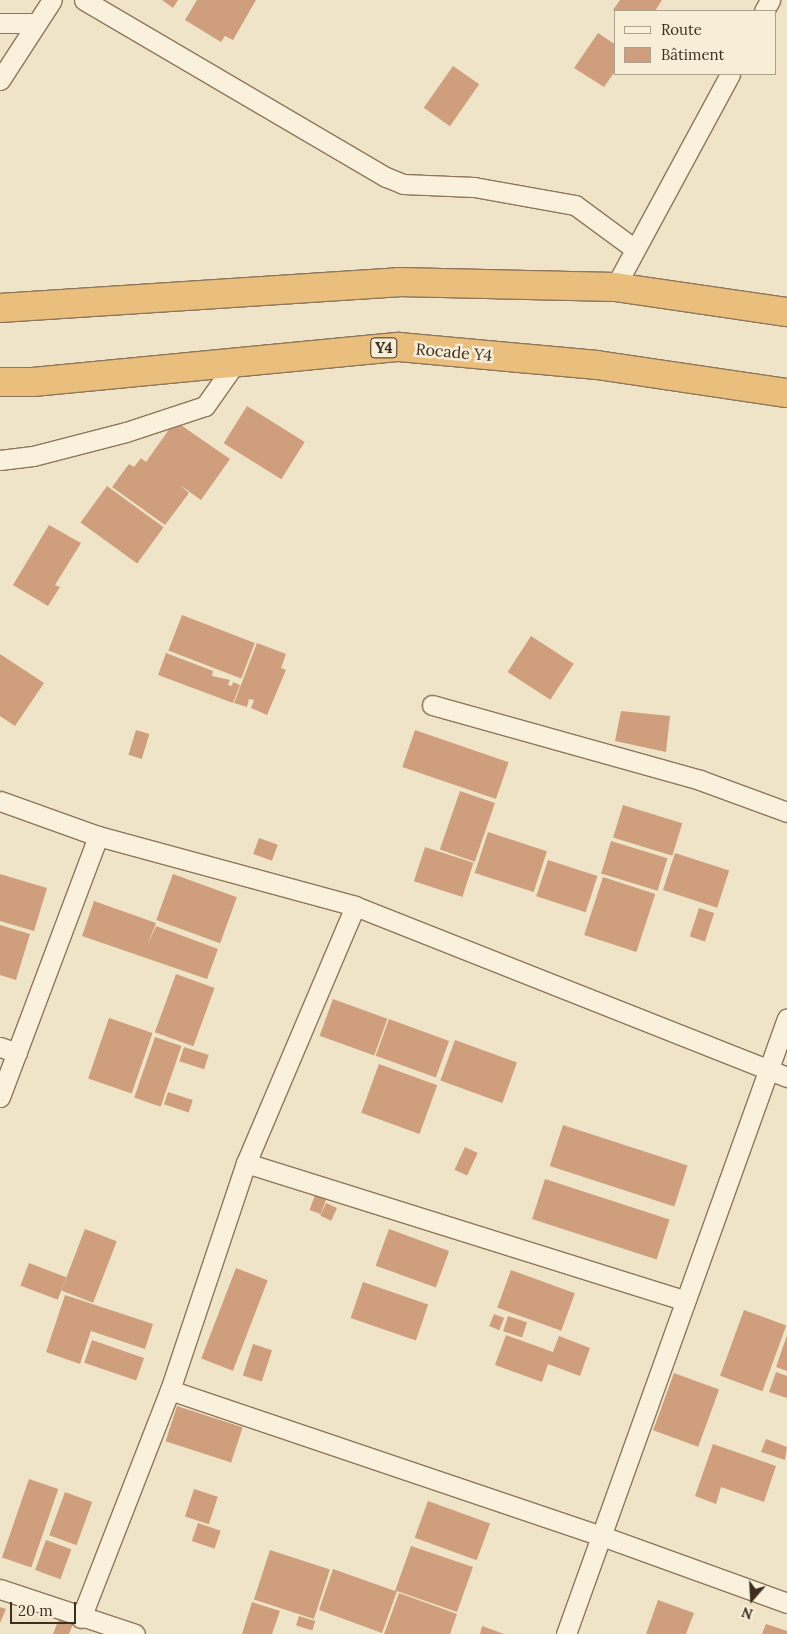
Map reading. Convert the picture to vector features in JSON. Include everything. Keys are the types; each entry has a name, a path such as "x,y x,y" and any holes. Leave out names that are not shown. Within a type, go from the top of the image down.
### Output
{"highway":[{"path":"0,308 398,282 615,287 787,312"},
{"name":"Rocade Y4","path":"0,382 33,382 399,347 597,365 780,392"}],"street":[{"path":"0,80 52,0"},
{"path":"84,0 386,177 403,184 474,187 575,205 635,249"},
{"path":"0,23 36,23"},
{"path":"615,287 729,75"},
{"path":"0,460 33,456 126,432 205,406 236,362"},
{"path":"432,705 700,780 787,812"},
{"path":"0,801 98,836 355,906 787,1077"},
{"path":"0,1097 8,1050 98,836"},
{"path":"81,1618 170,1390 246,1163 355,906"},
{"path":"566,1634 684,1300 787,1018"},
{"path":"246,1163 684,1300"},
{"path":"170,1390 602,1536 787,1603"},
{"path":"0,1588 81,1618 135,1634"}],"building":[{"path":"162,0 178,0 173,8"},
{"path":"197,0 256,0 233,40 225,36 221,42 185,20"},
{"path":"620,0 662,0 656,10 613,10"},
{"path":"598,33 614,44 614,73 604,87 574,68"},
{"path":"453,66 479,84 450,126 424,108"},
{"path":"247,406 305,442 281,479 224,443"},
{"path":"175,421 230,459 201,500 180,485 189,493 165,525 112,487 129,464 134,467 141,458 146,462"},
{"path":"107,486 164,527 137,564 81,522"},
{"path":"49,525 81,543 55,585 60,587 48,606 13,585"},
{"path":"182,615 255,643 241,678 168,650"},
{"path":"531,636 574,664 550,700 508,672"},
{"path":"257,643 286,654 281,668 286,670 267,715 251,708 254,700 249,699 247,707 234,703"},
{"path":"166,653 213,671 212,676 230,680 228,685 232,686 233,682 240,685 233,703 158,675"},
{"path":"0,654 44,683 15,726 0,716"},
{"path":"621,711 670,716 666,752 615,741"},
{"path":"136,730 149,734 142,759 128,755"},
{"path":"415,730 509,762 496,799 402,767"},
{"path":"460,791 495,803 475,862 440,850"},
{"path":"623,805 682,823 672,856 613,838"},
{"path":"488,832 547,851 534,892 475,873"},
{"path":"259,838 278,845 272,861 253,854"},
{"path":"611,841 667,858 657,891 601,874"},
{"path":"425,847 474,863 462,897 414,881"},
{"path":"675,853 729,871 717,908 663,890"},
{"path":"548,860 597,876 586,912 536,896"},
{"path":"0,874 47,888 34,931 0,921"},
{"path":"173,874 237,897 220,943 156,920"},
{"path":"603,877 655,894 636,952 584,935"},
{"path":"94,901 156,923 147,946 156,926 218,949 207,979 82,936"},
{"path":"699,908 714,913 705,941 690,937"},
{"path":"0,925 30,934 16,980 0,975"},
{"path":"176,974 215,988 193,1046 155,1032"},
{"path":"333,999 388,1019 374,1055 320,1036"},
{"path":"109,1018 152,1033 132,1093 88,1079"},
{"path":"389,1019 449,1041 436,1078 376,1056"},
{"path":"155,1037 181,1046 161,1107 134,1098"},
{"path":"455,1040 517,1063 502,1103 440,1080"},
{"path":"184,1047 209,1055 204,1069 179,1061"},
{"path":"379,1064 437,1085 419,1134 361,1113"},
{"path":"168,1092 193,1100 189,1112 164,1104"},
{"path":"563,1125 688,1165 674,1206 550,1166"},
{"path":"465,1147 478,1153 467,1176 454,1170"},
{"path":"545,1179 670,1219 657,1259 532,1219"},
{"path":"315,1195 326,1199 321,1214 310,1210"},
{"path":"326,1203 337,1208 331,1221 320,1216"},
{"path":"85,1229 117,1241 93,1303 61,1291"},
{"path":"389,1229 449,1251 436,1288 376,1266"},
{"path":"29,1263 66,1277 58,1300 20,1285"},
{"path":"236,1268 268,1280 233,1371 201,1359"},
{"path":"511,1270 575,1293 561,1331 497,1308"},
{"path":"363,1282 428,1304 416,1340 351,1318"},
{"path":"65,1295 153,1324 145,1349 91,1331 80,1364 46,1352"},
{"path":"744,1310 786,1325 762,1391 720,1376"},
{"path":"494,1314 504,1318 499,1330 489,1326"},
{"path":"508,1316 527,1322 522,1337 503,1331"},
{"path":"506,1335 553,1352 559,1336 590,1348 580,1376 548,1364 542,1382 495,1365"},
{"path":"787,1335 787,1371 776,1367"},
{"path":"92,1340 144,1358 136,1381 84,1363"},
{"path":"253,1344 272,1350 262,1382 243,1375"},
{"path":"776,1372 787,1376 787,1398 769,1392"},
{"path":"674,1373 719,1389 698,1447 653,1430"},
{"path":"177,1406 243,1427 231,1463 166,1441"},
{"path":"766,1439 787,1447 785,1460 761,1452"},
{"path":"713,1444 776,1466 764,1502 721,1487 716,1504 695,1496"},
{"path":"29,1479 58,1489 31,1568 2,1557"},
{"path":"194,1489 218,1497 209,1524 185,1517"},
{"path":"65,1492 92,1502 77,1545 49,1535"},
{"path":"428,1501 490,1524 477,1560 415,1538"},
{"path":"198,1523 221,1531 215,1549 192,1541"},
{"path":"46,1540 71,1549 60,1579 35,1570"},
{"path":"411,1546 473,1567 457,1612 397,1591 382,1633 319,1610 333,1569 395,1591"},
{"path":"270,1550 330,1569 314,1619 254,1599"},
{"path":"399,1593 457,1614 450,1634 384,1634"},
{"path":"658,1600 694,1613 686,1634 646,1634"},
{"path":"252,1602 280,1611 272,1634 242,1634"},
{"path":"0,1607 6,1609 0,1623"},
{"path":"299,1616 315,1621 312,1631 296,1626"},
{"path":"59,1619 73,1624 69,1634 53,1634"},
{"path":"766,1624 787,1631 787,1634 762,1634"},
{"path":"482,1626 504,1634 480,1634"}]}
